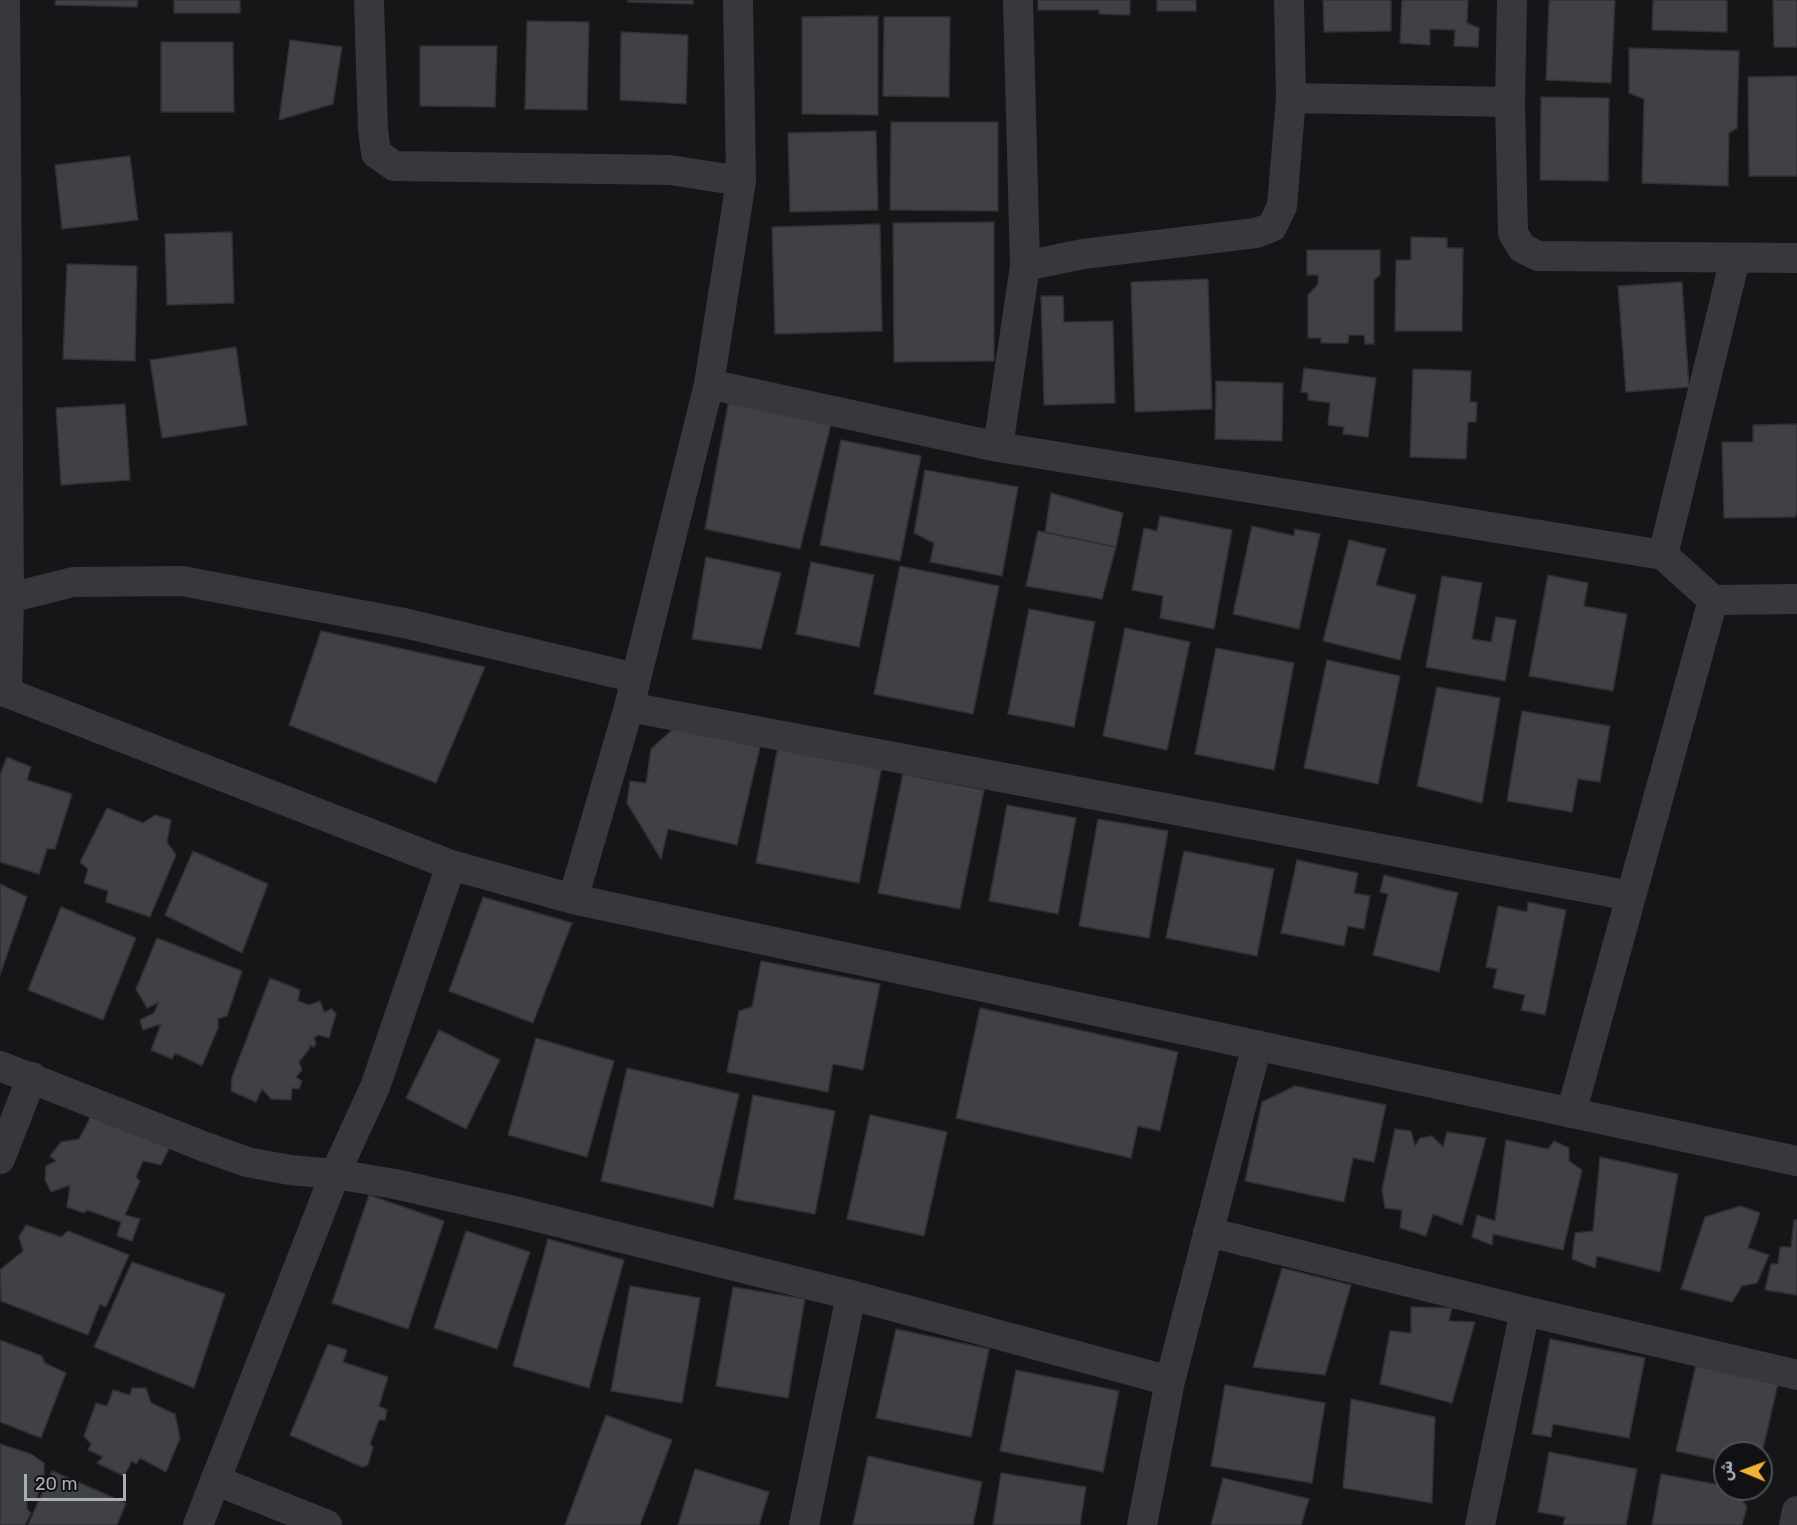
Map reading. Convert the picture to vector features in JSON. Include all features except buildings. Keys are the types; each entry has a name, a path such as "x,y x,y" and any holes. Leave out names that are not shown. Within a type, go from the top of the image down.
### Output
{"street":[{"path":"5,0 9,598 4,692 451,865 573,899 1797,1161"},
{"path":"369,0 373,129 376,153 394,166 670,171 741,181"},
{"path":"573,899 629,707 709,384 741,181 738,0"},
{"path":"998,447 1025,267 1018,0"},
{"path":"1025,267 1083,254 1256,233 1272,227 1282,207 1291,98 1289,0"},
{"path":"1512,0 1510,102 1514,233 1522,248 1538,256 1797,258"},
{"path":"1291,98 1510,102"},
{"path":"1662,555 1734,259"},
{"path":"709,384 998,447 1662,555 1713,600 1797,599"},
{"path":"9,598 73,582 182,581 404,623 636,678"},
{"path":"1571,1113 1713,600"},
{"path":"629,707 1631,896"},
{"path":"198,1525 335,1174 375,1087 451,865"},
{"path":"1142,1525 1170,1381 1257,1045"},
{"path":"0,1066 247,1162 394,1184 518,1212 851,1295 1170,1381"},
{"path":"0,1158 32,1077"},
{"path":"1208,1232 1797,1376"},
{"path":"804,1525 851,1295"},
{"path":"1480,1525 1525,1311"},
{"path":"215,1480 327,1525"},
{"path":"1794,1525 1797,1511"}]}
